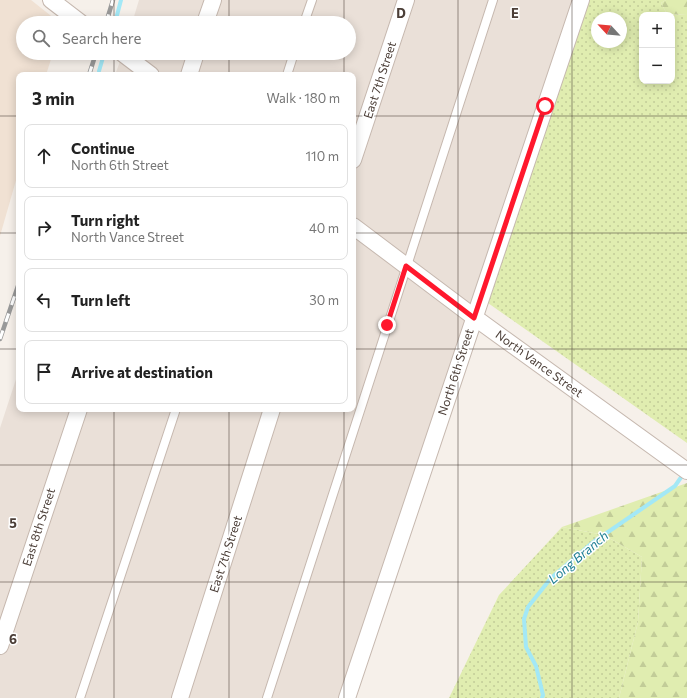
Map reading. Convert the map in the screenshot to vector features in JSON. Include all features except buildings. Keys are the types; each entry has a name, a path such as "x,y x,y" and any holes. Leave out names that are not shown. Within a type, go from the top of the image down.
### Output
{"street":[{"path":"51,0 72,16"},
{"path":"207,16 213,0"},
{"name":"East 7th Street","path":"356,151 406,0"},
{"name":"North 6th Street","path":"347,698 581,0"},
{"path":"131,60 147,72"},
{"path":"190,72 194,60"},
{"name":"North Vance Street","path":"356,228 474,318 687,471"},
{"name":"East 8th Street","path":"0,646 77,412"},
{"name":"East 7th Street","path":"180,698 271,412"}],"lane":[{"path":"306,16 312,0"},
{"path":"267,698 493,0"},
{"path":"288,72 292,60"},
{"path":"80,698 175,412"}],"shaded area":[{"path":"0,0 31,0 51,16 16,16 16,60 51,60 47,72 16,72 16,180 0,236"},
{"path":"139,0 585,0 488,303 345,698 0,698 0,428 16,379 16,412 356,412 356,72 116,72 120,60 356,60 356,16 134,16"}],"green space":[{"path":"585,0 666,0 661,3 666,12 639,12 639,84 675,84 675,14 687,15 687,443 488,303"},
{"path":"666,0 687,0 687,15 675,14 675,12 666,12 661,3"},
{"path":"687,483 687,698 619,698 638,622 642,557 604,535 562,527"},
{"path":"562,527 604,535 642,557 638,622 619,698 449,698 499,595"}],"waterway":[{"path":"117,16 121,0"},
{"path":"99,71 102,60"},
{"name":"Long Branch","path":"542,698 543,695 536,666 526,647 524,619 528,607 551,578 592,543 675,486 684,473"}],"railway":[{"path":"108,16 113,0"},
{"path":"90,72 94,60"},
{"path":"0,339 16,292"}],"route":[{"path":"387,325 406,266 474,318 545,106"}]}
